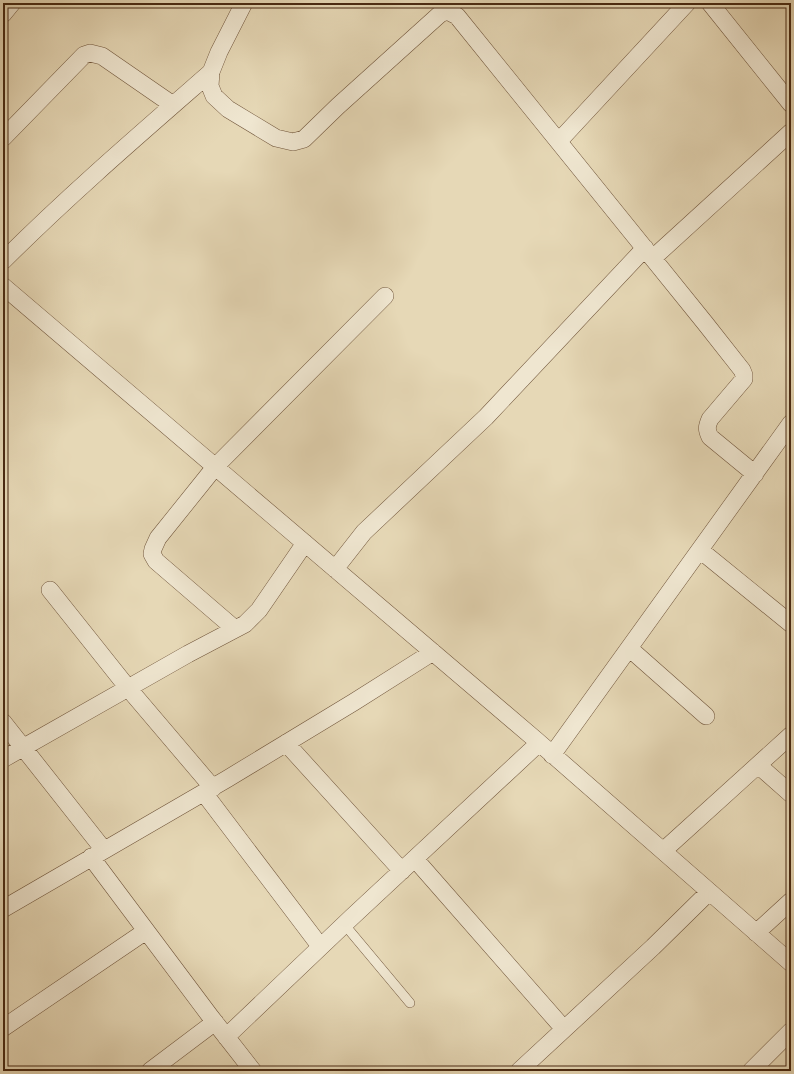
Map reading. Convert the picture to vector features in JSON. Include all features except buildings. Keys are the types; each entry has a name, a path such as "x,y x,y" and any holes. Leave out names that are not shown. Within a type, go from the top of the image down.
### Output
{"street":[{"path":"3,14 12,3"},
{"path":"244,3 219,52 211,72 210,86 214,96 228,109 276,138 293,142 304,139 338,106 440,14 447,11 457,16 742,370 744,379 710,419 707,426 707,431 710,437 755,474"},
{"path":"558,141 688,3"},
{"path":"710,3 791,104"},
{"path":"3,138 84,55 90,53 102,56 173,106"},
{"path":"3,261 45,219 114,156 211,72"},
{"path":"335,568 364,532 486,418 649,253 791,132"},
{"path":"3,286 539,743 791,963"},
{"path":"235,629 156,561 152,554 153,548 158,538 215,467 385,296"},
{"path":"552,755 791,423"},
{"path":"3,759 188,654 245,624 259,610 305,543"},
{"path":"700,550 791,624"},
{"path":"50,590 208,790 320,946"},
{"path":"629,648 706,716"},
{"path":"3,909 208,790 354,702 433,652"},
{"path":"3,722 23,747 98,853 146,931 252,1071"},
{"path":"662,851 791,734"},
{"path":"286,743 402,871"},
{"path":"226,1037 320,946 539,743"},
{"path":"758,765 791,794"},
{"path":"415,859 564,1029"},
{"path":"519,1071 709,892"},
{"path":"756,933 791,900"},
{"path":"3,1028 146,931"},
{"path":"150,1071 214,1022"},
{"path":"751,1071 791,1031"}],"lane":[{"path":"344,924 410,1002"}]}
